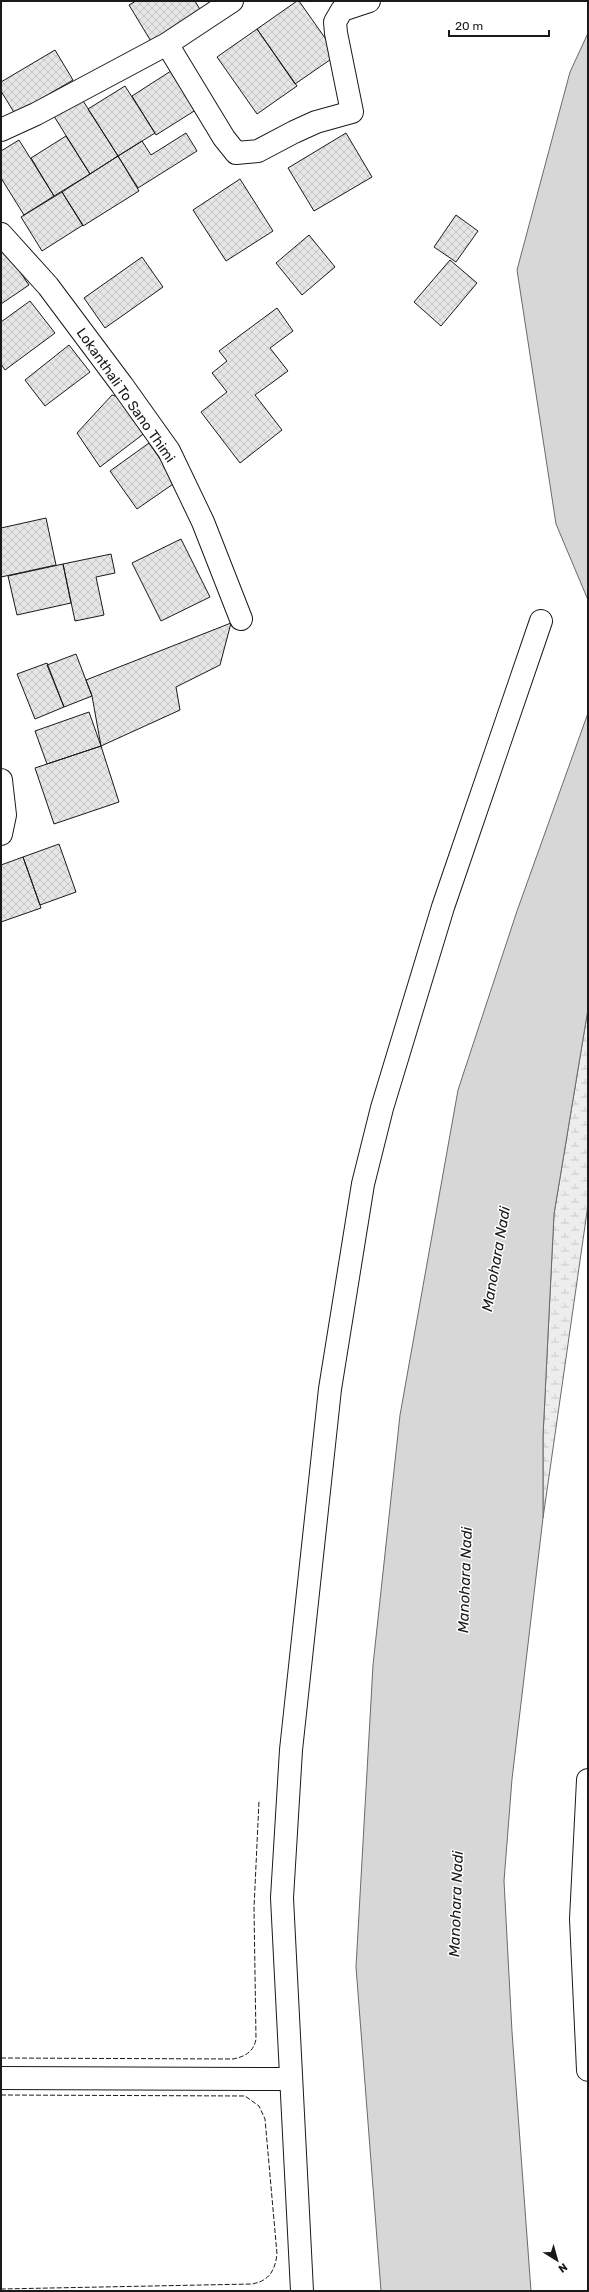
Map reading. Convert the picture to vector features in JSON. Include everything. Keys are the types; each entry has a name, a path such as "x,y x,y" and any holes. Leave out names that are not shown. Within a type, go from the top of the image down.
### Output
{"street":[{"path":"167,44 224,138 236,153 258,151 310,125 352,112 335,22 342,10 369,1"},
{"path":"1,130 36,114 167,44 222,4"},
{"name":"Lokanthali To Sano Thimi","path":"1,234 48,286 169,451 203,522 241,619"},
{"path":"302,2291 290,2079 282,1898 290,1750 330,1389 363,1184 382,1108 443,907 541,621"},
{"path":"1,780 5,815 1,834"},
{"path":"588,1780 585,1919 588,2070"},
{"path":"1,2078 290,2079"}],"green space":[{"path":"588,1009 588,1205 543,1518 543,1436 554,1214"}],"water":[{"path":"588,33 588,600 556,524 517,270 570,72"},
{"name":"Manohara Nadi","path":"588,713 588,1009 554,1214 543,1436 543,1518 512,1779 504,1881 512,2032 531,2291 381,2291 356,1967 373,1665 400,1415 458,1090 517,911"}],"building":[{"path":"136,1 195,1 202,13 152,43 129,5"},
{"path":"299,1 337,55 295,84 257,29"},
{"path":"257,29 297,86 257,114 217,57"},
{"path":"55,50 73,80 15,114 1,91 1,82"},
{"path":"174,69 199,108 156,135 132,96"},
{"path":"125,86 155,133 118,156 88,109"},
{"path":"80,96 118,156 90,174 52,113"},
{"path":"186,133 197,151 138,188 118,156 142,141 151,155"},
{"path":"346,133 372,177 314,211 288,168"},
{"path":"66,136 90,174 54,196 31,158"},
{"path":"19,140 54,196 24,215 1,178 1,151"},
{"path":"118,156 139,191 83,226 62,192"},
{"path":"240,179 273,231 226,261 193,210"},
{"path":"62,192 83,225 42,251 21,217"},
{"path":"456,215 478,231 456,262 434,247"},
{"path":"309,235 335,267 302,295 276,263"},
{"path":"4,249 29,285 1,304 1,251"},
{"path":"142,257 163,287 105,328 84,298"},
{"path":"450,260 477,283 441,326 414,302"},
{"path":"30,301 55,333 5,370 1,364 1,322"},
{"path":"277,308 293,331 270,348 288,371 255,395 282,430 240,463 201,412 227,392 212,373 227,361 219,351"},
{"path":"69,345 90,372 45,406 25,380"},
{"path":"112,395 119,397 146,432 100,467 77,433"},
{"path":"149,443 176,482 137,509 110,471"},
{"path":"46,518 56,565 1,577 1,528"},
{"path":"181,539 210,597 161,621 132,563"},
{"path":"111,554 115,573 96,577 104,615 75,621 63,564"},
{"path":"63,564 71,603 17,615 8,576"},
{"path":"231,623 220,665 176,687 180,710 101,746 92,696 86,680"},
{"path":"76,654 92,696 64,707 47,665"},
{"path":"47,663 64,707 35,719 17,674"},
{"path":"89,712 101,746 47,764 35,731"},
{"path":"101,746 119,802 54,824 35,768"},
{"path":"59,844 76,892 40,905 23,857"},
{"path":"23,857 41,908 1,922 1,865"}],"fence":[{"path":"1,2058 233,2059 241,2057 251,2051 256,2039 254,1908 259,1801"},
{"path":"1,2095 245,2096 259,2106 265,2119 277,2254 273,2270 267,2278 258,2283 252,2284 1,2289"}]}
